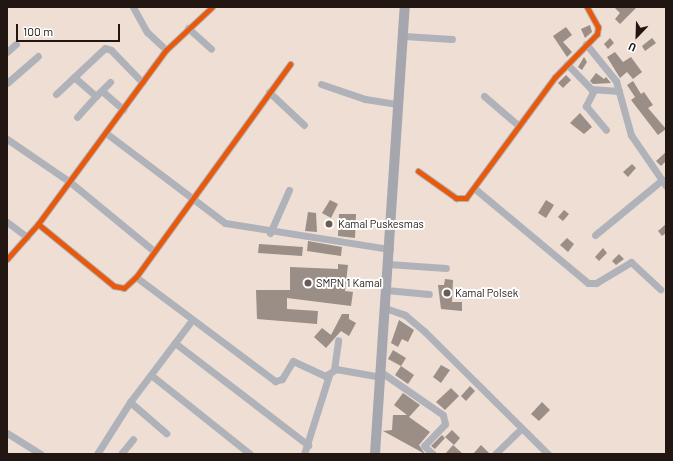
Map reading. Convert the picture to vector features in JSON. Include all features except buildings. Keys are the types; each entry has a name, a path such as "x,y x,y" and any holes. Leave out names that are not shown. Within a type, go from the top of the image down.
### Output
{"highway":[{"path":"375,454 390,249 398,104 404,36 404,7"}],"street":[{"path":"133,7 147,32 166,50"},
{"path":"8,255 38,224 106,134 166,50 212,7"},
{"path":"418,171 460,200 466,198 567,64 598,29 587,7"},
{"path":"188,28 211,49"},
{"path":"404,36 452,39"},
{"path":"7,52 16,44"},
{"path":"586,44 609,70 619,91 631,135 664,183 595,235"},
{"path":"56,94 108,48 142,82"},
{"path":"9,78 38,56"},
{"path":"38,224 114,286 124,288 136,277 290,64"},
{"path":"567,64 594,90 619,91"},
{"path":"74,77 123,109"},
{"path":"77,117 110,82"},
{"path":"321,84 364,99 398,104"},
{"path":"594,90 586,106 606,130"},
{"path":"269,92 304,125"},
{"path":"484,96 519,126"},
{"path":"106,134 191,200 225,223 270,233 390,249"},
{"path":"7,139 70,182 154,252"},
{"path":"474,188 588,282 596,283 631,262 660,289"},
{"path":"270,233 289,190"},
{"path":"7,222 27,237"},
{"path":"388,264 446,268"},
{"path":"136,277 275,381 282,379 293,362 332,372 381,375 443,415 445,424 424,446 433,454"},
{"path":"386,290 429,294"},
{"path":"385,308 405,315 424,331 548,454"},
{"path":"96,454 130,402 192,320"},
{"path":"304,454 332,372 338,340"},
{"path":"175,343 308,445"},
{"path":"151,375 250,454"},
{"path":"130,402 166,433"},
{"path":"495,454 522,428"},
{"path":"7,433 41,454"},
{"path":"121,454 133,439"}],"cycle path":[{"path":"7,259 38,224 166,50 212,7"},
{"path":"418,171 456,198 466,198 555,77 597,34 598,27 587,7"},
{"path":"38,224 114,286 124,288 136,277 290,64"}],"place":[{"name":"Kamal Puskesmas","path":"329,224"},
{"name":"SMPN 1 Kamal","path":"308,283"},
{"name":"Kamal Polsek","path":"447,293"}]}
